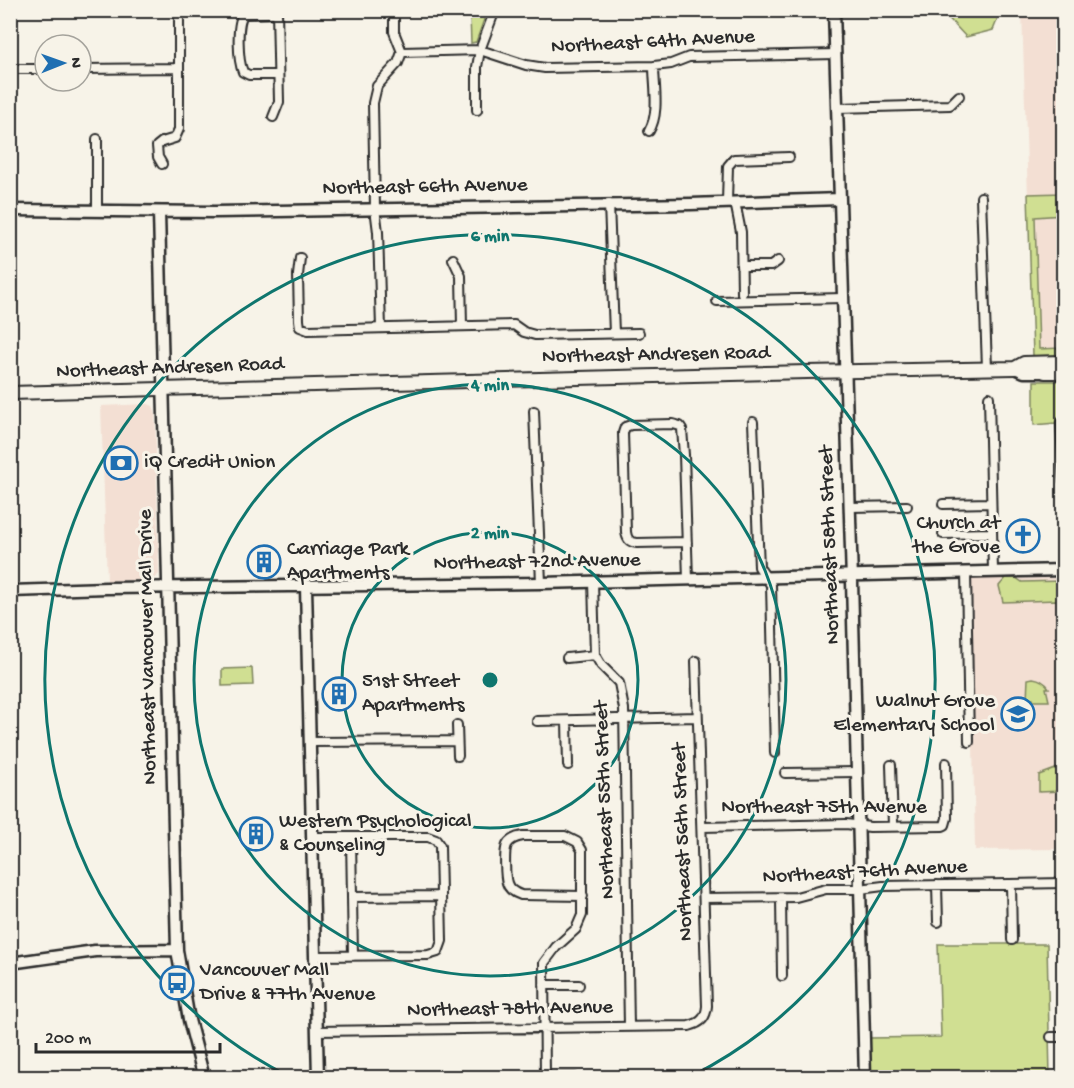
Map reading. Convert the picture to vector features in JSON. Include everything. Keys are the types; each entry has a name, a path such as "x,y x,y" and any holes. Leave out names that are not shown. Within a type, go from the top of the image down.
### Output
{"main road":[{"name":"Northeast Andresen Road","path":"10,393 1015,368 1023,363 1064,362"},
{"name":"Northeast Andresen Road","path":"1045,372 1064,372"}],"street":[{"path":"162,164 158,157 158,146 162,142 175,138 179,133 179,10"},
{"path":"381,328 373,103 377,86 398,63 402,52 394,32 394,10"},
{"path":"477,110 477,67 480,50 495,10"},
{"name":"Northeast 58th Street","path":"834,10 865,1077"},
{"path":"273,117 278,106 278,75 277,12 244,14 240,19 239,33 240,64 243,72 249,75 278,75"},
{"name":"Northeast 64th Avenue","path":"402,52 480,50 526,65 545,68 654,66 671,64 689,57 836,54"},
{"path":"649,131 655,114 654,66"},
{"path":"93,69 179,68"},
{"path":"10,69 33,69"},
{"path":"837,108 950,105 959,96"},
{"path":"97,139 97,211"},
{"path":"742,293 741,232 731,202 729,165 734,159 789,157"},
{"path":"981,197 987,368"},
{"name":"Northeast 66th Avenue","path":"10,210 159,212 840,199"},
{"path":"609,204 614,333"},
{"name":"Northeast Vancouver Mall Drive","path":"159,212 177,950 189,1020 204,1077"},
{"path":"300,258 298,275 300,327 308,330 514,325 524,332 536,334 639,333"},
{"path":"453,259 460,276 462,326"},
{"path":"741,266 771,266 778,261"},
{"path":"717,301 843,298"},
{"name":"Northeast Andresen Road","path":"1015,368 1024,372 1045,372"},
{"path":"989,397 993,571"},
{"path":"534,411 541,583"},
{"path":"1063,420 1061,423 1064,480"},
{"path":"753,422 759,567 771,585 775,753"},
{"path":"687,542 637,543 630,541 626,532 623,433 625,427 673,424 682,429 684,455 687,542 688,579"},
{"path":"943,504 991,503"},
{"path":"850,507 907,506"},
{"path":"944,534 992,533"},
{"name":"Northeast 72nd Avenue","path":"10,591 541,583 1064,570"},
{"path":"966,572 969,742"},
{"path":"567,658 595,655 593,581"},
{"path":"306,587 318,1077"},
{"name":"Northeast 55th Street","path":"595,655 601,666 619,683 622,695 629,1027"},
{"name":"Northeast 56th Street","path":"696,661 707,1006 702,1020"},
{"path":"537,721 697,717"},
{"path":"567,721 568,765"},
{"path":"457,725 458,756"},
{"path":"310,742 457,741"},
{"name":"Northeast 75th Avenue","path":"703,827 945,825 947,818 946,763"},
{"path":"891,765 893,826"},
{"path":"784,773 857,772"},
{"path":"546,1077 544,963 549,954 576,929 582,915 583,896 582,850 577,842 565,836 523,836 512,840 506,848 507,885 513,892 521,895 583,896"},
{"path":"312,837 428,837 436,840 440,846 442,941 438,952 428,955 316,956"},
{"path":"351,838 353,956"},
{"name":"Northeast 76th Avenue","path":"705,898 796,897 826,889 883,886 1064,883"},
{"path":"1011,884 1012,940"},
{"path":"937,885 938,922"},
{"path":"352,897 441,896"},
{"path":"781,898 782,976"},
{"path":"10,963 95,951 177,950"},
{"path":"544,985 579,985"},
{"name":"Northeast 78th Avenue","path":"317,1031 689,1026 702,1020"},
{"path":"1051,1037 1064,1037"},
{"path":"559,1077 574,1077"}],"shaded area":[{"path":"1022,11 1063,11 1063,355 1033,356"},
{"path":"148,404 153,406 155,411 159,574 152,580 107,581 101,406"},
{"name":"Walnut Grove Elementary School","path":"1063,578 1063,849 975,850 970,579"}],"green space":[{"path":"430,10 487,11 476,42 471,43 470,15 430,16"},
{"path":"942,11 1001,11 993,30 966,37"},
{"path":"1063,193 1063,215 1035,217 1039,349 1062,348 1063,355 1033,356 1028,194"},
{"path":"1034,381 1063,381 1063,412 1056,423 1034,425"},
{"path":"1006,578 1016,578 1022,582 1063,581 1063,603 1056,600 1003,602 999,586"},
{"path":"252,668 253,685 222,686 222,669"},
{"path":"1028,679 1042,681 1049,688 1046,688 1049,701 1027,699"},
{"path":"1063,766 1063,791 1039,792 1039,775"},
{"path":"938,944 1047,944 1050,1077 870,1077 869,1038 941,1037"}],"place":[{"name":"iQ Credit Union","path":"121,463"},
{"name":"Church at the Grove","path":"1023,536"},
{"name":"Carriage Park Apartments","path":"264,562"},
{"name":"51st Street Apartments","path":"339,694"},
{"name":"Walnut Grove Elementary School","path":"1018,714"},
{"name":"Western Psychological & Counseling","path":"256,834"},
{"name":"Vancouver Mall Drive & 77th Avenue","path":"177,983"}]}
